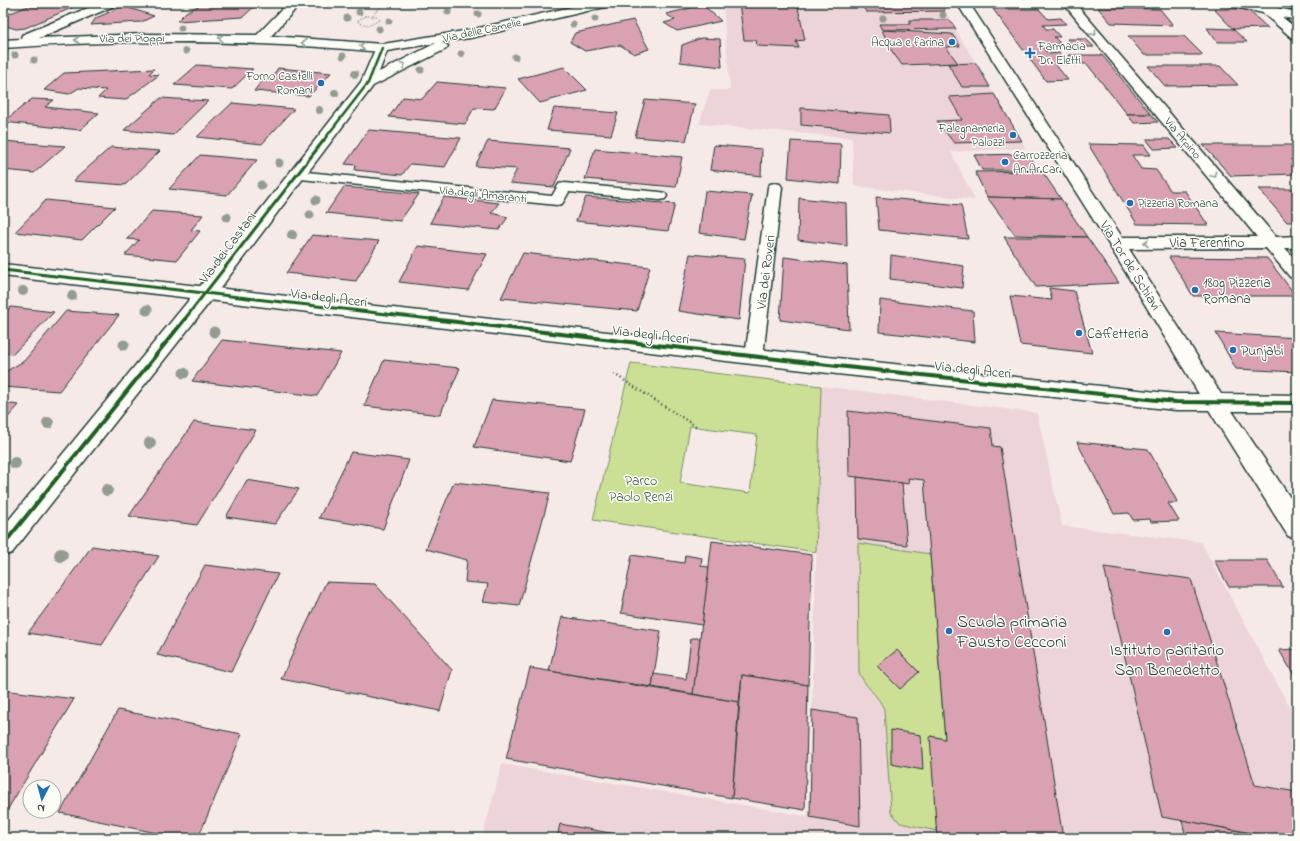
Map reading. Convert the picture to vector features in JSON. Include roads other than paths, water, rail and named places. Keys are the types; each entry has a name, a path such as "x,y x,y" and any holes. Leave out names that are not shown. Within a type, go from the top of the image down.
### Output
{"street":[{"path":"21,43 32,35 110,3"},
{"path":"260,40 295,3"},
{"name":"Via delle Camelie","path":"260,40 382,48 470,34 605,3"},
{"name":"Via Tor de' Schiavi","path":"962,3 1117,243 1216,404 1297,528"},
{"name":"Via Arpino","path":"1069,3 1297,273"},
{"path":"1235,3 1266,6 1297,16"},
{"path":"1266,6 1297,35"},
{"name":"Via dei Castani","path":"368,83 420,56 470,34"},
{"name":"Via dei Pioppi","path":"3,44 147,38 260,40"},
{"name":"Via dei Castani","path":"3,545 205,294 368,83 382,48"},
{"name":"Via Ferentino","path":"1117,243 1297,242"},
{"name":"Via degli Aceri","path":"3,270 754,357 1168,401 1216,404 1297,403"}],"lane":[{"name":"Via degli Amaranti","path":"296,175 557,201 564,187 660,196"},
{"name":"Via dei Roveri","path":"754,357 775,187"}],"place":[{"name":"Acqua e farina","path":"952,42"},
{"name":"Farmacia Dr. Eletti","path":"1030,53"},
{"name":"Forno Castelli Romani","path":"321,83"},
{"name":"Falegnameria Palozzi","path":"1013,135"},
{"name":"Carrozzeria An.Ar.Car.","path":"1005,162"},
{"name":"Pizzeria Romana","path":"1130,203"},
{"name":"180g Pizzeria Romana","path":"1195,290"},
{"name":"Caffetteria","path":"1079,333"},
{"name":"Punjabi","path":"1233,350"},
{"name":"Scuola primaria Fausto Cecconi","path":"949,631"},
{"name":"Istituto paritario San Benedetto","path":"1167,632"}],"park label":[{"name":"Parco Paolo Renzi","path":"641,488"}]}
